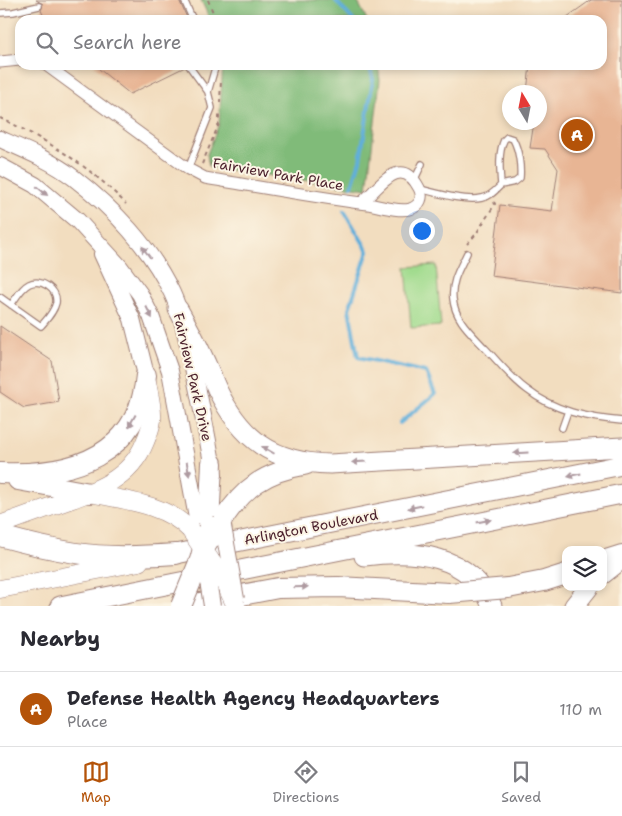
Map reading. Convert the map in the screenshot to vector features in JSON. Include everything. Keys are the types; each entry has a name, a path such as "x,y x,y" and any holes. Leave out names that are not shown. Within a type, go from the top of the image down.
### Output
{"highway":[{"path":"178,309 204,357 227,408 240,427 264,448 279,456 315,464"},
{"path":"0,475 65,468 100,455 119,440 128,429 144,393 146,375"},
{"path":"205,527 231,507 258,481 271,474 293,467 315,464 622,447"},
{"path":"182,606 192,584 203,550 212,463"},
{"name":"Arlington Boulevard","path":"176,554 622,465"},
{"path":"0,475 90,493"},
{"name":"Arlington Boulevard","path":"60,606 622,494"},
{"path":"3,528 42,547 77,553 126,555 176,554"},
{"path":"247,569 290,569 364,556 420,554 449,562 470,574 478,582 492,606"},
{"path":"607,560 622,554"},
{"path":"607,571 622,559"},
{"path":"182,606 278,588 338,587 449,593 508,588 562,575"},
{"path":"574,606 586,591"}],"main road":[{"name":"Fairview Park Drive","path":"2,138 73,177 115,214 152,259 172,292 178,309 195,374 212,463"},
{"name":"Fairview Park Drive","path":"0,166 35,185 78,221 120,267 140,294 152,316 170,371 205,527 237,606"},
{"path":"3,528 110,483 126,471 134,462 150,431 152,420 146,375 132,319 95,240"},
{"path":"90,493 136,503 162,512 180,521 205,527"},
{"path":"203,550 212,606"},
{"path":"203,550 228,586 237,606"},
{"name":"Arlington Boulevard","path":"0,589 176,554"}],"street":[{"path":"0,62 15,60"},
{"name":"Fairview Park Place","path":"53,70 190,164 206,178 409,209 420,202 422,196 417,185"},
{"path":"361,203 392,174 398,172 406,174 417,185"}],"lane":[{"path":"184,0 191,15"},
{"path":"0,13 39,6"},
{"path":"190,164 212,108 208,92 192,70"},
{"path":"208,92 214,70"},
{"path":"422,164 417,185 447,196 479,199 491,194 501,185 515,182 520,178 514,139 504,140 503,143 501,185"},
{"path":"468,253 455,278 453,295 456,312 462,324 524,388 545,402 586,416 622,421"},
{"path":"0,297 11,305 41,326 52,312 56,302 54,292 48,285 39,282 30,283 21,290 11,305"},
{"path":"562,428 568,411"}],"path":[{"path":"208,0 214,15"},
{"path":"190,164 201,167 219,124 222,73"},
{"path":"0,118 56,147 86,167 110,187 130,209"},
{"path":"464,260 464,248 476,234 495,204 491,194"}],"green space":[{"path":"201,0 354,0 359,4 364,15 208,15"},
{"path":"223,70 379,70 380,80 367,189 209,167 207,154 219,124"},
{"path":"436,265 441,326 411,328 406,267"}],"building":[{"path":"36,0 179,0 186,15 43,15 41,10 43,4"},
{"path":"591,0 622,0 622,293 491,276 500,205 552,211 558,169 545,149 530,148 533,130 547,130 547,85 528,85 529,70 607,70 607,15 570,15"},
{"path":"100,70 179,70 130,94"},
{"path":"0,326 52,361 59,402 24,408 0,392"}],"waterway":[{"path":"335,0 348,15"},
{"path":"352,186 360,160 373,79 370,70"},
{"path":"344,211 368,251 349,309 358,357 426,372 435,394 400,423"}],"place":[{"name":"Defense Health Agency Headquarters","path":"577,135"}]}
